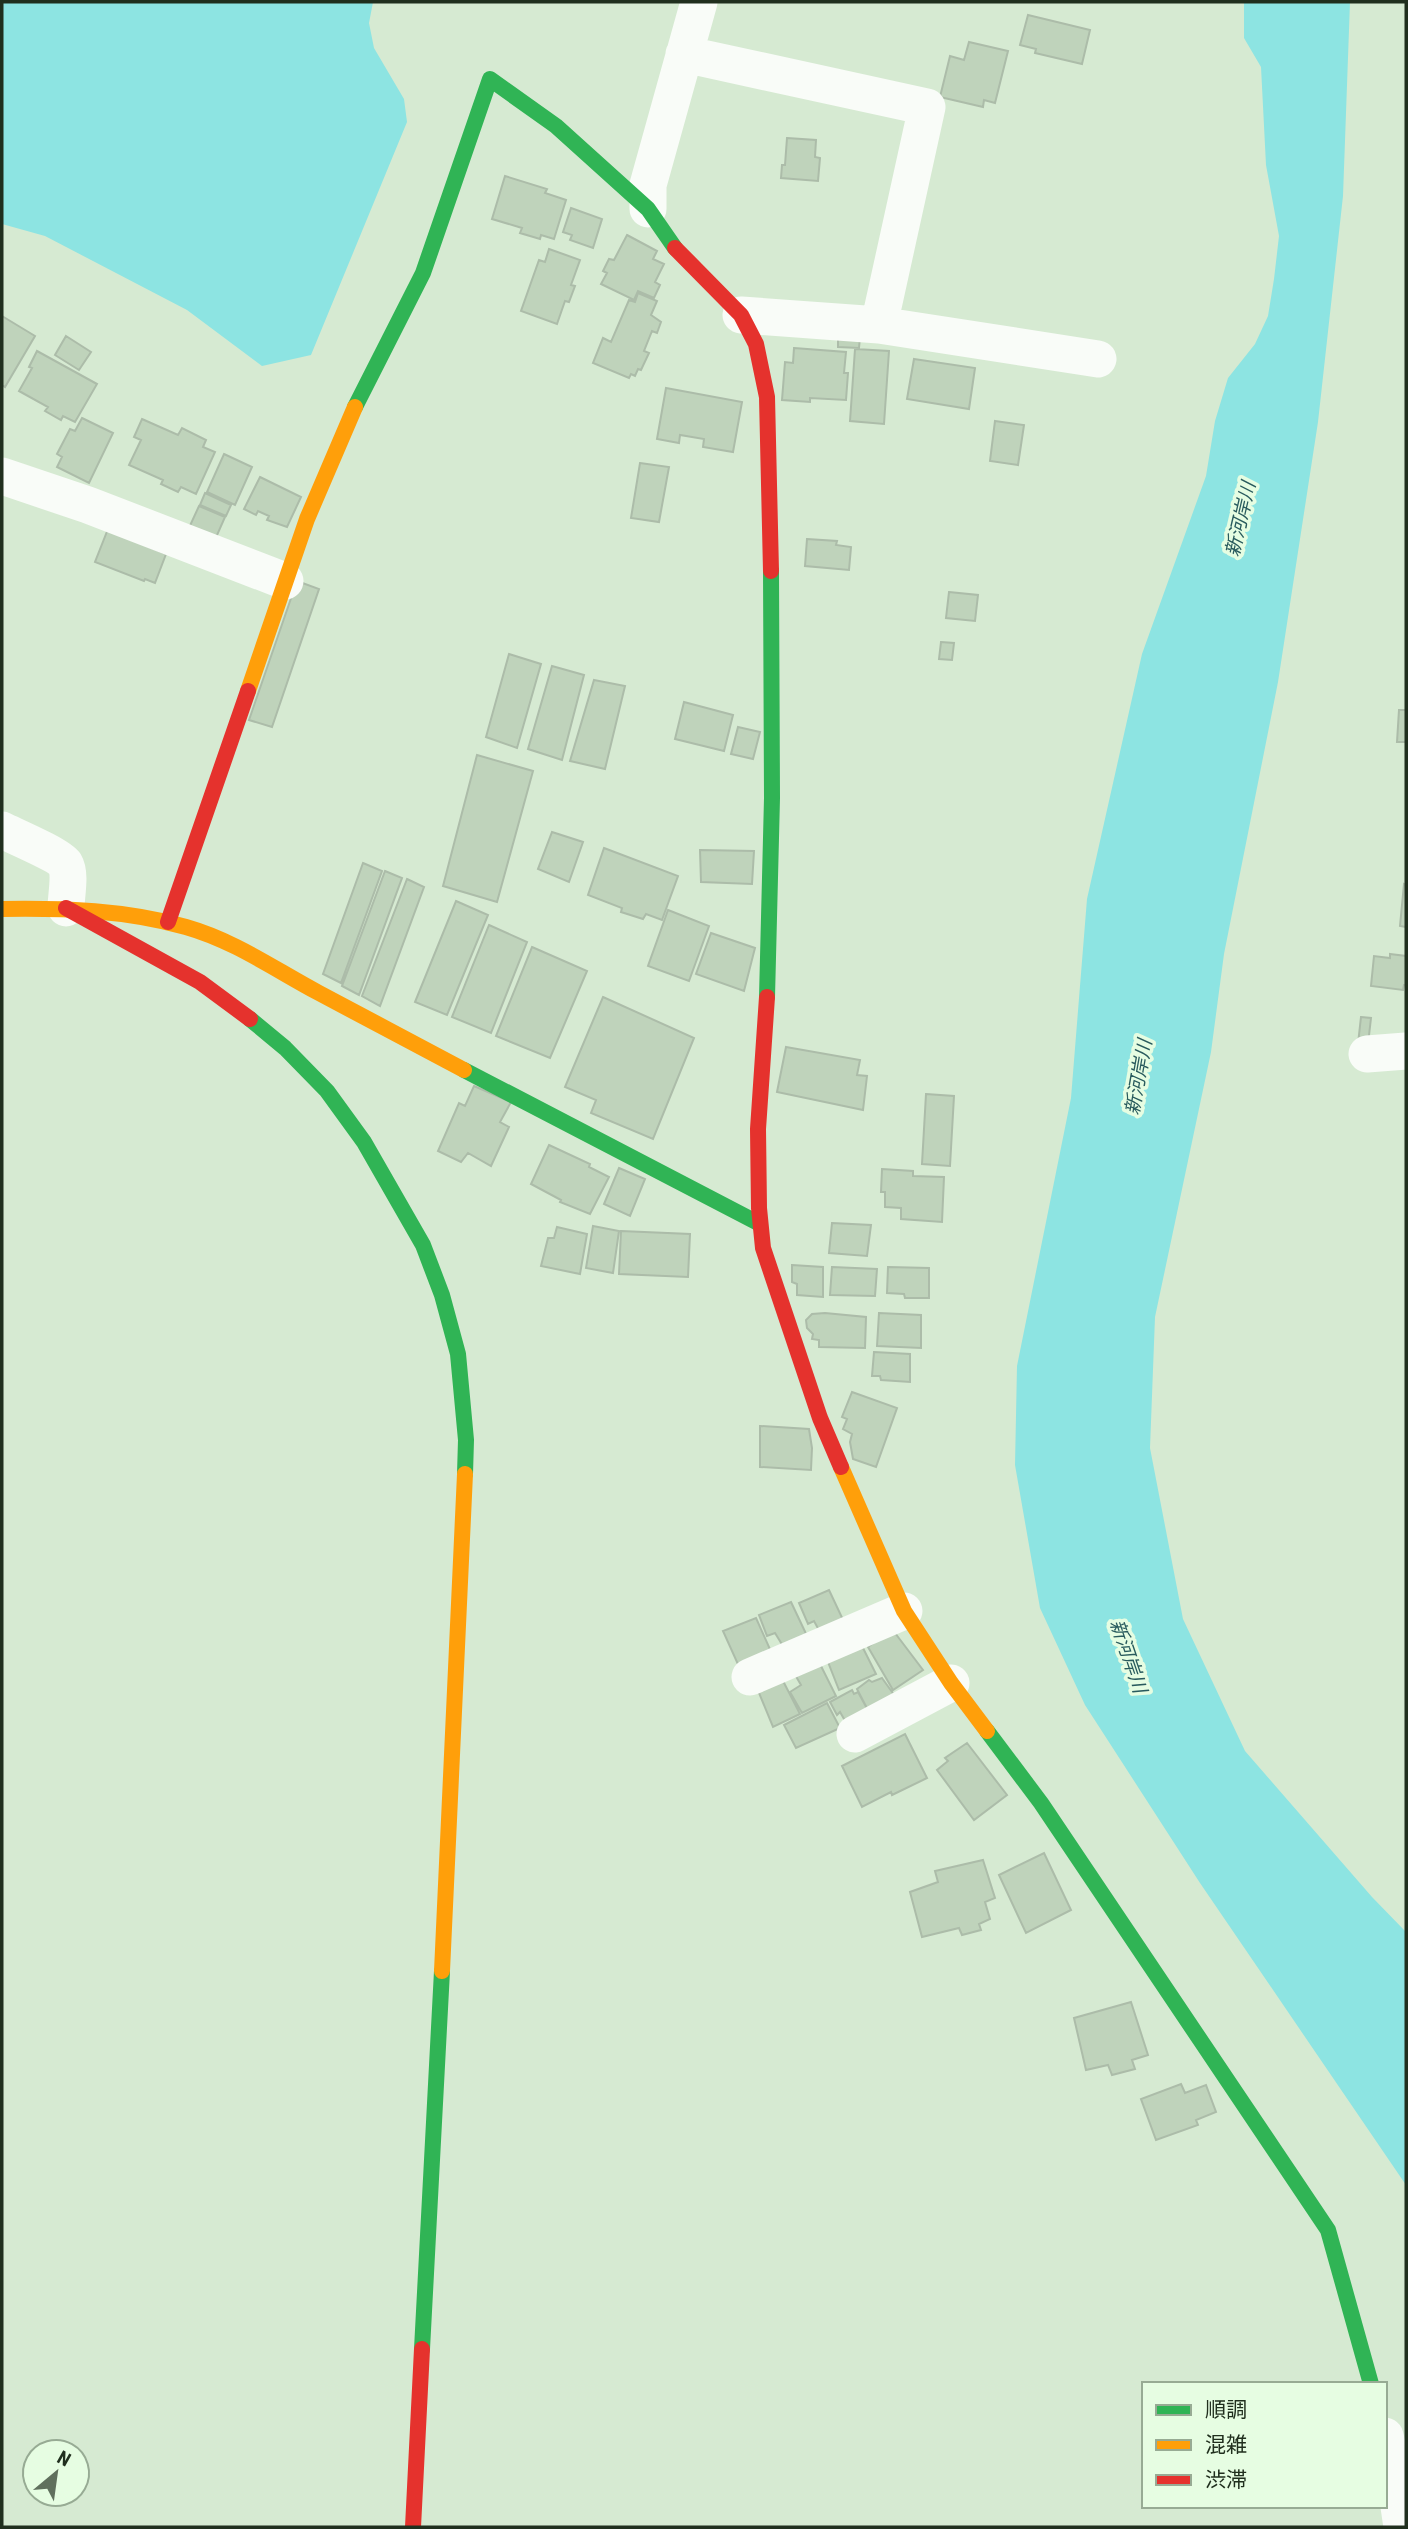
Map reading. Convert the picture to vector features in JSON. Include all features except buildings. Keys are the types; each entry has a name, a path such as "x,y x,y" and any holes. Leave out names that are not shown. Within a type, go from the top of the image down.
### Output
{"street":[{"path":"648,209 648,185 699,2"},
{"path":"684,54 927,107 879,325"},
{"path":"168,922 307,519 351,418 423,272 490,79 556,126 648,209 668,240 741,316 756,344 763,370 767,397 774,738 768,988 757,1126 760,1224 764,1248 820,1418 904,1611 951,1683 1048,1814 1328,2230 1370,2382"},
{"path":"741,316 879,325 1098,359"},
{"path":"2,476 88,505 285,581"},
{"path":"2,830 65,864 66,908"},
{"path":"2,909 66,908 118,913 168,922 206,934 246,951 316,992 760,1224"},
{"path":"66,908 210,990 285,1048 327,1091 364,1142 423,1245 442,1294 458,1354 467,1440 413,2527"},
{"path":"1367,1054 1406,1051"},
{"path":"750,1677 904,1611"},
{"path":"855,1734 951,1683"},
{"path":"1387,2444 1402,2527"}],"water":[{"path":"2,2 373,2 369,23 374,48 404,99 407,122 311,355 262,366 187,310 45,236 2,224"},
{"name":"新河岸川","path":"1244,2 1350,2 1343,196 1318,422 1278,682 1224,954 1211,1052 1155,1317 1150,1448 1183,1619 1245,1751 1372,1897 1406,1932 1406,2185 1200,1883 1085,1705 1040,1608 1015,1465 1017,1366 1071,1098 1087,899 1142,654 1206,476 1215,421 1228,378 1255,344 1268,316 1274,279 1279,236 1266,165 1261,67 1244,38"}],"traffic: fast":[{"path":"355,407 423,273 490,79 556,126 648,209 675,248"},
{"path":"767,997 772,798 771,571"},
{"path":"250,1019 285,1048 327,1091 364,1142 423,1245 442,1295 458,1354 466,1440 465,1474"},
{"path":"464,1070 760,1224"},
{"path":"987,1731 1041,1803 1328,2230 1370,2382"},
{"path":"422,2349 442,1971"}],"traffic: slow":[{"path":"248,691 307,519 355,407"},
{"path":"2,909 118,914 163,921 204,933 254,956 464,1070"},
{"path":"841,1467 904,1611 951,1683 987,1731"},
{"path":"442,1971 465,1474"}],"traffic: jam":[{"path":"675,248 741,315 756,344 767,397 771,571"},
{"path":"168,922 248,691"},
{"path":"66,908 200,982 250,1019"},
{"path":"767,997 758,1129 759,1208 763,1248 820,1418 841,1467"},
{"path":"413,2527 422,2349"}]}
